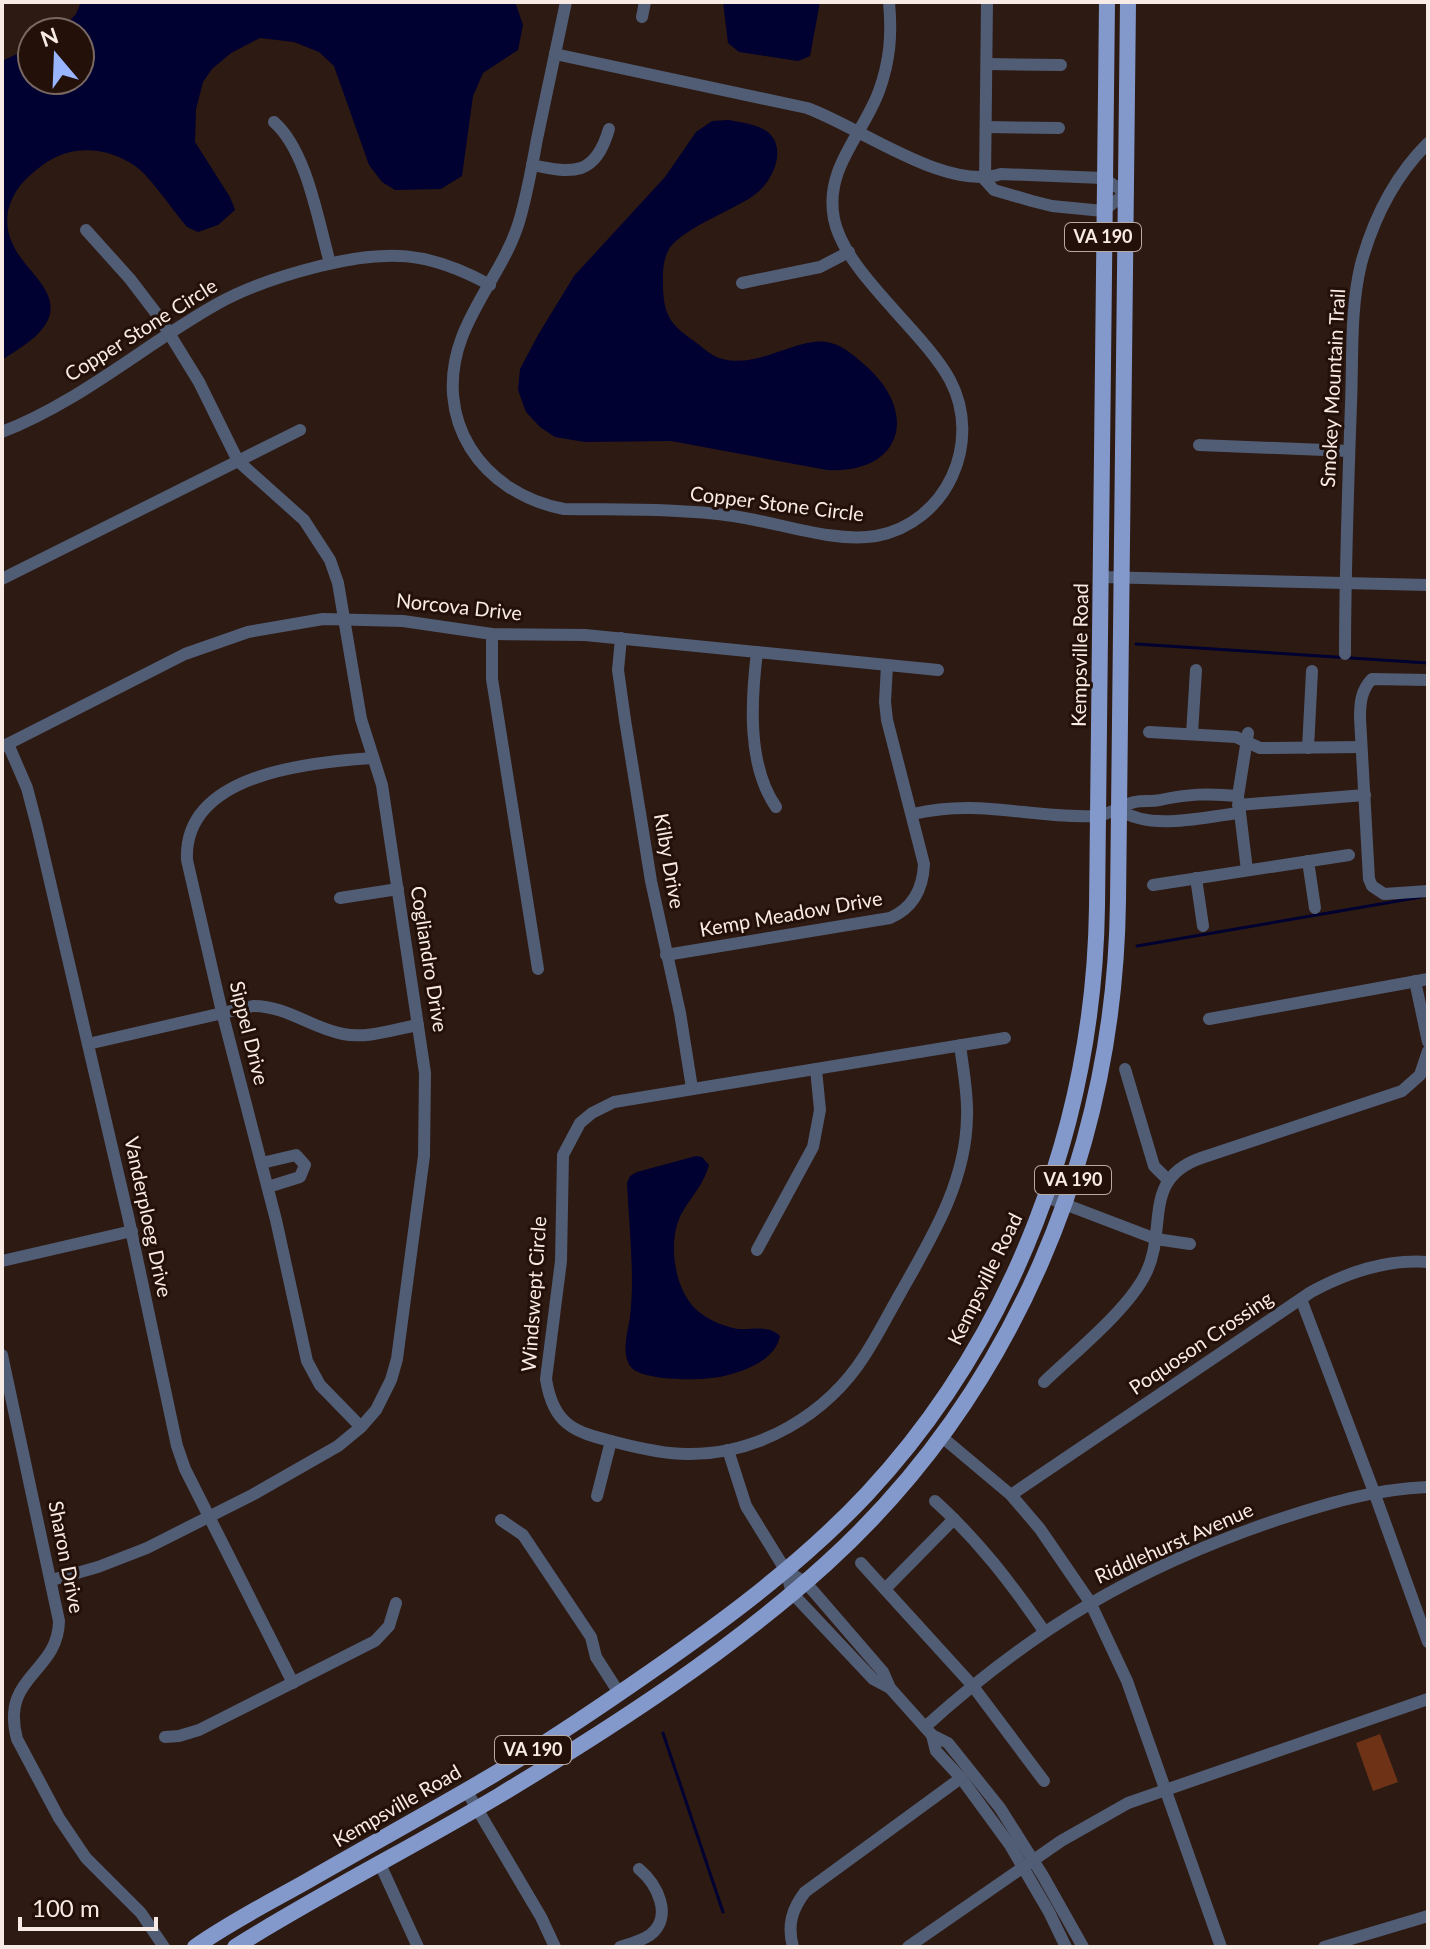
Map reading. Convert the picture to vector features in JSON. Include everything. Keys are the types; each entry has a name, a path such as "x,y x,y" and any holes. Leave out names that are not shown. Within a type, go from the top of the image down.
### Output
{"main road":[{"name":"Kempsville Road","path":"195,1947 235,1921 466,1790 619,1693 786,1571 867,1493 911,1442 951,1387 1000,1302 1046,1197 1071,1113 1090,1015 1097,926 1107,2"},
{"name":"Kempsville Road","path":"235,1947 477,1808 641,1704 798,1588 876,1514 942,1437 970,1396 1021,1308 1065,1205 1095,1103 1110,1020 1118,935 1128,2"}],"street":[{"name":"Copper Stone Circle","path":"566,2 518,226 457,350 453,397 456,417 468,445 490,473 509,488 529,499 564,509 699,512 756,519 844,536 878,535 896,530 917,518 940,497 960,458 962,421 956,392 949,378 849,252 834,220 832,197 840,162 878,94 889,61 892,31 889,2"},
{"path":"642,17 645,2"},
{"path":"985,180 987,2"},
{"path":"555,54 791,103 834,118 932,167 985,180 994,190 1052,206 1103,211 1126,193 1103,178 1001,174 985,180"},
{"path":"987,64 1061,65"},
{"path":"274,122 288,138 298,158 330,263"},
{"path":"986,127 1059,128"},
{"path":"532,165 561,171 581,170 601,151 609,129"},
{"name":"Smokey Mountain Trail","path":"1345,654 1354,309 1361,266 1372,231 1388,196 1428,143"},
{"name":"Cogliandro Drive","path":"52,1580 123,1559 209,1517 310,1463 361,1427 383,1397 395,1369 426,1128 425,1073 382,785 361,719 338,583 319,541 290,505 238,461 199,382 170,333 130,279 86,230"},
{"path":"742,283 820,267 849,252"},
{"name":"Copper Stone Circle","path":"2,432 63,403 170,333 240,293 285,276 330,263 393,254 427,258 454,266 490,285"},
{"path":"2,579 300,430"},
{"path":"1199,445 1349,451"},
{"path":"1101,577 1428,585"},
{"name":"Norcova Drive","path":"5,745 185,654 213,643 268,627 345,618 403,621 492,634 621,638 938,670"},
{"path":"492,634 492,679 538,969"},
{"name":"Kilby Drive","path":"621,638 618,670 651,881 680,1013 692,1088"},
{"path":"757,652 754,729 764,784 776,807"},
{"name":"Kemp Meadow Drive","path":"666,955 858,924 897,915 912,902 924,876 924,864 887,720 887,665"},
{"path":"1192,734 1196,670"},
{"path":"1308,748 1312,671"},
{"path":"1428,680 1372,679 1366,685 1361,700 1367,860 1372,886 1384,894 1428,891"},
{"path":"1149,732 1247,738 1260,748 1361,747"},
{"path":"1247,738 1238,805 1247,870"},
{"name":"Vanderploeg Drive","path":"5,745 27,788 34,813 132,1231 174,1437 185,1469 293,1683"},
{"name":"Sippel Drive","path":"361,1427 320,1385 307,1361 268,1187 222,1012 186,846 193,823 205,806 220,795 261,777 299,766 373,758"},
{"path":"913,814 977,807 1098,816 1119,810 1132,802 1193,793 1238,805"},
{"path":"1119,810 1133,819 1189,820 1238,805 1365,795"},
{"path":"1153,885 1349,855"},
{"path":"1308,861 1315,908"},
{"path":"1196,878 1203,926"},
{"path":"340,898 398,889"},
{"path":"1209,1019 1421,980 1428,1042"},
{"path":"88,1044 253,1006 281,1008 346,1035 418,1025"},
{"name":"Windswept Circle","path":"960,1045 967,1116 962,1164 955,1185 937,1227 864,1357 830,1398 805,1418 765,1439 728,1450 686,1454 611,1441 571,1428 558,1415 549,1398 546,1379 561,1261 563,1155 580,1123 614,1102 692,1088 816,1069 960,1045 1005,1038"},
{"path":"1044,1382 1122,1305 1145,1275 1168,1180 1189,1162 1402,1091 1420,1075 1428,1051"},
{"path":"757,1250 813,1147 820,1110 816,1069"},
{"path":"1125,1069 1154,1166 1168,1180"},
{"path":"262,1163 296,1155 305,1165 300,1177 268,1187"},
{"path":"1046,1197 1156,1239 1190,1244"},
{"path":"2,1261 132,1231"},
{"name":"Poquoson Crossing","path":"1011,1495 1301,1299 1337,1278 1365,1268 1428,1262"},
{"path":"1301,1299 1428,1642"},
{"name":"Sharon Drive","path":"2,1355 52,1580 59,1632 48,1655 15,1698 13,1721 17,1739 59,1818 86,1858 141,1913 164,1947"},
{"path":"942,1437 1011,1495 1066,1565 1090,1602 1127,1681 1221,1947"},
{"path":"597,1496 611,1441"},
{"path":"728,1450 746,1506 798,1588 873,1679 890,1688 929,1731 948,1743 1000,1808 1066,1947"},
{"name":"Riddlehurst Avenue","path":"929,1731 972,1685 1044,1631 1090,1602 1200,1549 1315,1507 1374,1492 1428,1487"},
{"path":"935,1501 1001,1570 1044,1631"},
{"path":"885,1589 954,1519"},
{"path":"501,1520 523,1535 591,1637 596,1657 619,1693"},
{"path":"861,1563 972,1685 1044,1781"},
{"path":"165,1737 199,1730 375,1641 389,1626 396,1603"},
{"path":"908,1947 1094,1820 1165,1789 1428,1699"},
{"path":"929,1731 936,1751 1029,1864 1083,1947"},
{"path":"793,1947 791,1916 805,1892 961,1778"},
{"path":"466,1790 541,1917 555,1947"},
{"path":"380,1864 418,1947"},
{"path":"620,1947 647,1937 661,1919 662,1905 655,1885 639,1869"},
{"path":"1324,1947 1428,1916"}],"shaded area":[{"path":"81,2 515,2 523,25 518,50 483,73 473,96 462,176 441,189 395,190 382,182 369,165 334,66 319,52 294,42 260,38 231,53 212,69 203,82 196,109 195,142 235,210 218,225 198,232 187,227 141,171 113,155 78,151 44,164 26,179 13,197 8,211 8,228 12,243 45,290 50,301 50,314 37,335 2,360 2,61 16,54 16,96 96,96 96,16 74,16"},
{"path":"723,2 820,2 810,56 798,61 739,52 728,43"},
{"path":"729,120 769,133 777,149 775,167 760,191 673,243 663,269 667,313 680,330 719,358 749,360 818,342 831,343 850,353 883,384 893,403 897,421 894,438 886,452 872,462 852,469 827,470 671,441 585,442 555,437 526,412 518,390 520,369 574,276 665,177 696,132 712,121"},
{"path":"702,1157 709,1165 703,1181 679,1219 674,1242 676,1268 684,1293 699,1312 715,1322 739,1329 769,1330 780,1336 766,1358 733,1374 715,1378 660,1378 636,1371 627,1361 632,1284 627,1183 630,1176 637,1172"},
{"path":"1380,1734 1398,1782 1373,1791 1356,1743"}],"waterway":[{"path":"1136,644 1428,663"},
{"path":"1137,946 1421,897"},
{"path":"663,1733 723,1912"}]}
